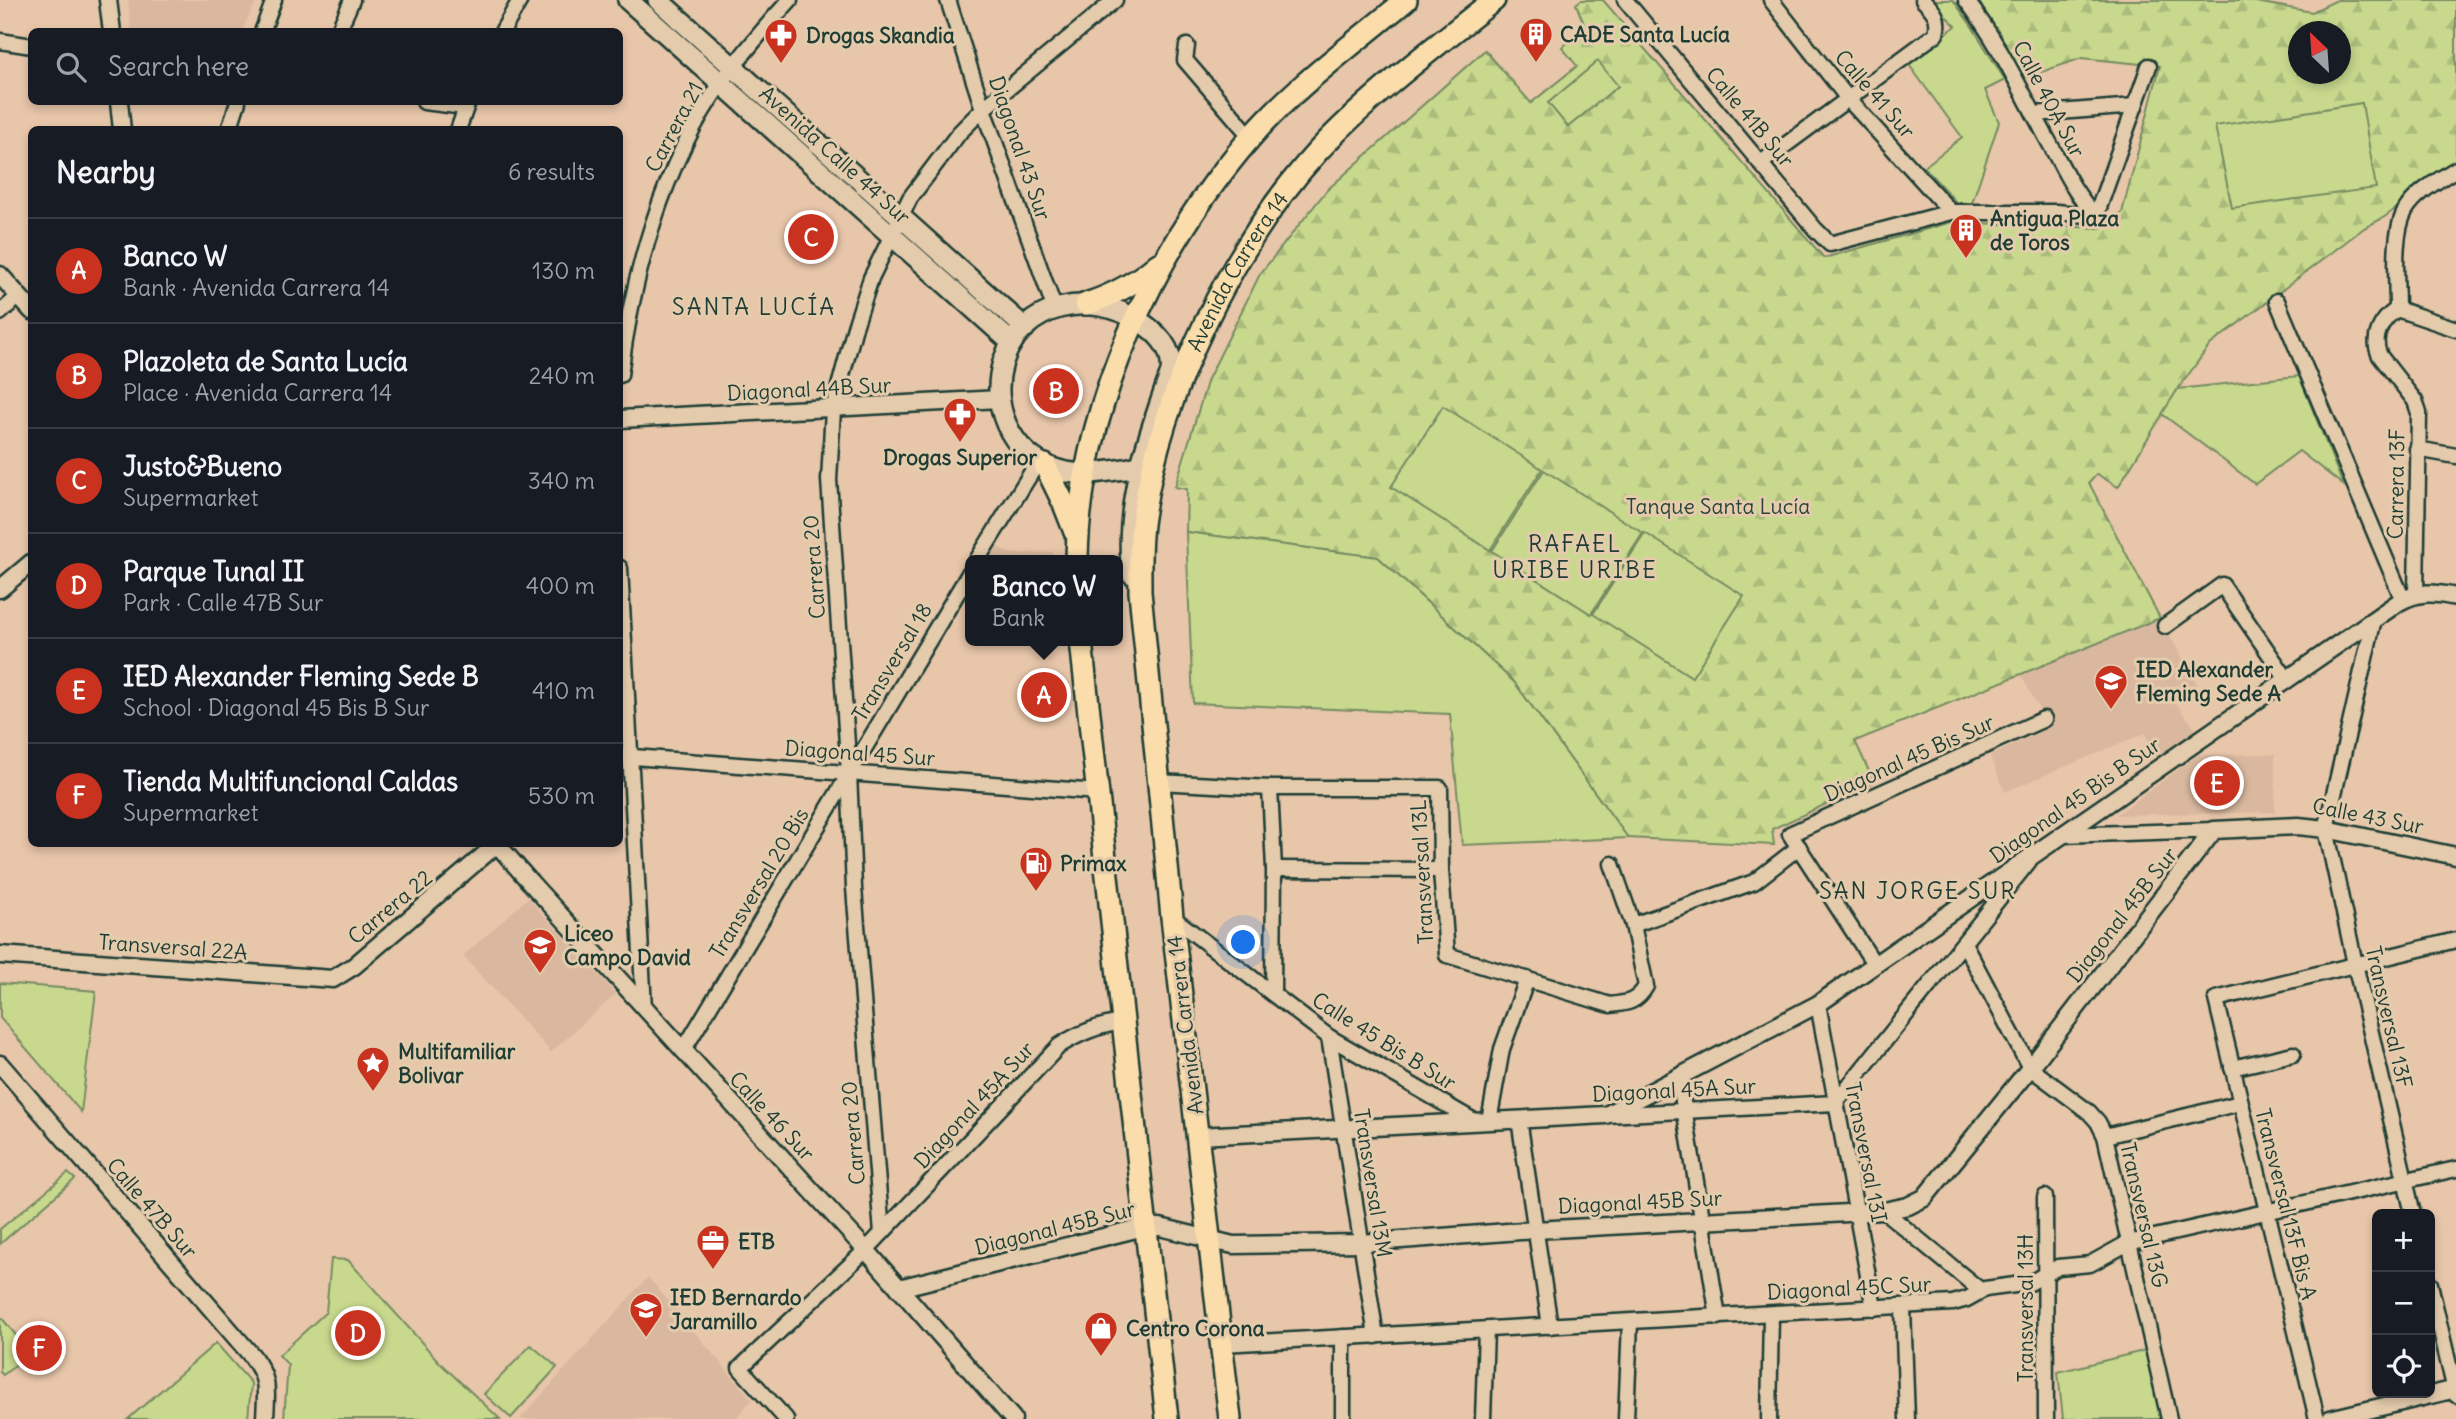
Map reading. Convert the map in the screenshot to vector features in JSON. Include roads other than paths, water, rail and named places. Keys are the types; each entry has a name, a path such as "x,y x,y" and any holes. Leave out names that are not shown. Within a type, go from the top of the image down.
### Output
{"main road":[{"name":"Avenida Calle 44 Sur","path":"628,0 1012,344"},
{"name":"Avenida Calle 44 Sur","path":"658,0 1025,328"},
{"path":"1077,550 1085,473 1097,422 1135,318 1168,256 1215,181 1251,137 1287,101 1406,0"},
{"name":"Avenida Carrera 14","path":"1148,463 1194,349 1226,285 1258,229 1283,194 1339,130 1494,0"},
{"path":"1086,304 1128,287 1168,256"},
{"path":"1135,318 1105,306 1072,304 1034,320 1012,344 1003,361 999,380 1000,399 1002,414 1011,435 1026,453 1042,463 1069,473 1085,473 1148,463"},
{"name":"Avenida Carrera 14","path":"1135,318 1161,339 1172,365 1148,463 1140,547 1140,592 1172,917 1230,1419"},
{"path":"1042,463 1072,521 1077,550"},
{"path":"1081,646 1167,1419"}],"street":[{"path":"108,0 112,28"},
{"path":"264,28 274,0"},
{"path":"340,28 352,0"},
{"path":"504,28 520,0"},
{"name":"Carrera 21","path":"623,358 635,289 667,186 691,133 721,83 790,0"},
{"name":"Diagonal 43 Sur","path":"948,0 983,109 1055,310"},
{"name":"Carrera 20","path":"873,1242 849,773 829,480 834,409 859,315 872,278 910,198 932,167 983,109 1115,0"},
{"name":"Calle 41B Sur","path":"1625,0 1830,244 1951,212"},
{"name":"Calle 41 Sur","path":"1771,0 1849,100 1951,212"},
{"path":"1761,163 1936,34 1939,25 1937,16 1923,0"},
{"name":"Calle 40A Sur","path":"1966,0 1982,20 2079,199 2096,216"},
{"path":"0,41 28,45"},
{"path":"1187,46 1185,60 1251,137"},
{"path":"1951,212 2057,212 2096,216 2149,66"},
{"path":"119,105 122,126"},
{"path":"230,126 236,105"},
{"path":"459,126 467,105"},
{"path":"2034,114 2135,107"},
{"path":"2456,169 2423,191 2406,210 2398,233 2397,309 2456,329"},
{"path":"0,275 28,306"},
{"path":"0,313 19,296"},
{"path":"2277,301 2409,597 2428,592 2456,597"},
{"name":"Carrera 13F","path":"2397,309 2383,320 2376,338 2376,347 2415,401 2418,413 2409,597"},
{"name":"Diagonal 44B Sur","path":"623,419 1000,399"},
{"path":"2417,449 2456,456"},
{"path":"981,555 1042,463"},
{"path":"0,589 28,565"},
{"name":"Transversal 18","path":"849,773 965,582"},
{"path":"2165,626 2222,585 2286,678"},
{"name":"Diagonal 45 Bis B Sur","path":"1606,1115 1818,1004 2286,678 2409,597"},
{"path":"2326,829 2374,619"},
{"path":"623,691 625,756 644,1008"},
{"name":"Diagonal 45 Bis Sur","path":"1633,925 1754,882 1794,841 2044,719"},
{"name":"Diagonal 45 Sur","path":"625,756 1098,792"},
{"name":"Transversal 20 Bis","path":"683,1051 849,773"},
{"path":"1158,782 1270,788 1274,869 1273,994"},
{"name":"Transversal 13L","path":"1270,788 1440,788 1441,870 1447,956 1527,979"},
{"name":"Calle 43 Sur","path":"2062,835 2298,826 2326,829 2456,856"},
{"name":"Transversal 13F","path":"2326,829 2412,1209"},
{"name":"Diagonal 45B Sur","path":"899,1288 1144,1227 1160,1227 1222,1244 1361,1243 1535,1230 1884,1211 1908,1206 1923,1198 2030,1068 2214,830"},
{"path":"1794,841 1875,965"},
{"name":"Carrera 22","path":"342,975 493,847"},
{"name":"Calle 46 Sur","path":"500,847 683,1051 873,1242 899,1288 1013,1419"},
{"path":"1835,1103 2034,854"},
{"path":"1483,1121 1502,1049 1527,979 1610,1005 1626,1003 1640,996 1646,986 1633,925 1612,864"},
{"path":"1274,869 1441,870"},
{"name":"Calle 45 Bis B Sur","path":"1172,917 1329,1037 1483,1121"},
{"path":"2355,964 2456,940"},
{"name":"Transversal 13G","path":"1964,943 2030,1068 2089,1112 2105,1136 2169,1419"},
{"name":"Transversal 22A","path":"0,955 323,980 342,975"},
{"name":"Transversal 13F Bis A","path":"2316,1419 2216,999 2355,964"},
{"name":"Transversal 13I","path":"1818,1004 1874,1308"},
{"name":"Diagonal 45A Sur","path":"873,1242 1059,1046 1077,1034 1107,1024 1123,1022"},
{"name":"Transversal 13M","path":"1329,1037 1376,1336"},
{"path":"2232,1068 2293,1054"},
{"name":"Calle 47B Sur","path":"0,1064 262,1370 267,1384 265,1419"},
{"path":"1679,1077 1718,1317"},
{"name":"Diagonal 45A Sur","path":"1198,1136 1835,1103"},
{"path":"2105,1136 2240,1103"},
{"path":"1518,1119 1550,1326"},
{"name":"Diagonal 45C Sur","path":"1222,1344 1903,1308 1953,1303 1967,1299 1980,1290 2024,1285 2046,1276 2058,1267 2090,1264 2128,1243 2456,1169"},
{"name":"Transversal 13H","path":"2045,1197 2046,1419"},
{"path":"1884,1211 1980,1290"},
{"path":"786,1419 740,1368 873,1242"},
{"path":"2330,1419 2456,1391 2435,1305"},
{"path":"1903,1308 1907,1419"},
{"path":"1769,1419 1770,1314"},
{"path":"1626,1419 1630,1322"},
{"path":"1483,1419 1486,1330"},
{"path":"1343,1337 1343,1419"}],"place":[{"name":"CADE Santa Lucía","path":"1536,64"},
{"name":"Drogas Skandia","path":"781,65"},
{"name":"Justo&Bueno","path":"811,237"},
{"name":"Antigua Plaza de Toros","path":"1966,260"},
{"name":"Plazoleta de Santa Lucía","path":"1056,391"},
{"name":"Drogas Superior","path":"960,444"},
{"name":"Banco W","path":"1044,695"},
{"name":"IED Alexander Fleming Sede A","path":"2111,711"},
{"name":"IED Alexander Fleming Sede B","path":"2217,783"},
{"name":"Primax","path":"1036,893"},
{"name":"Liceo Campo David","path":"540,975"},
{"name":"Multifamiliar Bolivar","path":"373,1093"},
{"name":"ETB","path":"713,1271"},
{"name":"Parque Tunal II","path":"358,1333"},
{"name":"IED Bernardo Jaramillo","path":"646,1339"},
{"name":"Tienda Multifuncional Caldas","path":"39,1348"},
{"name":"Centro Corona","path":"1101,1358"}],"district":[{"name":"SANTA LUCÍA","path":"754,306"},
{"name":"RAFAEL URIBE URIBE","path":"1575,556"},
{"name":"SAN JORGE SUR","path":"1918,890"}],"park label":[{"name":"Tanque Santa Lucía","path":"1718,506"}]}
